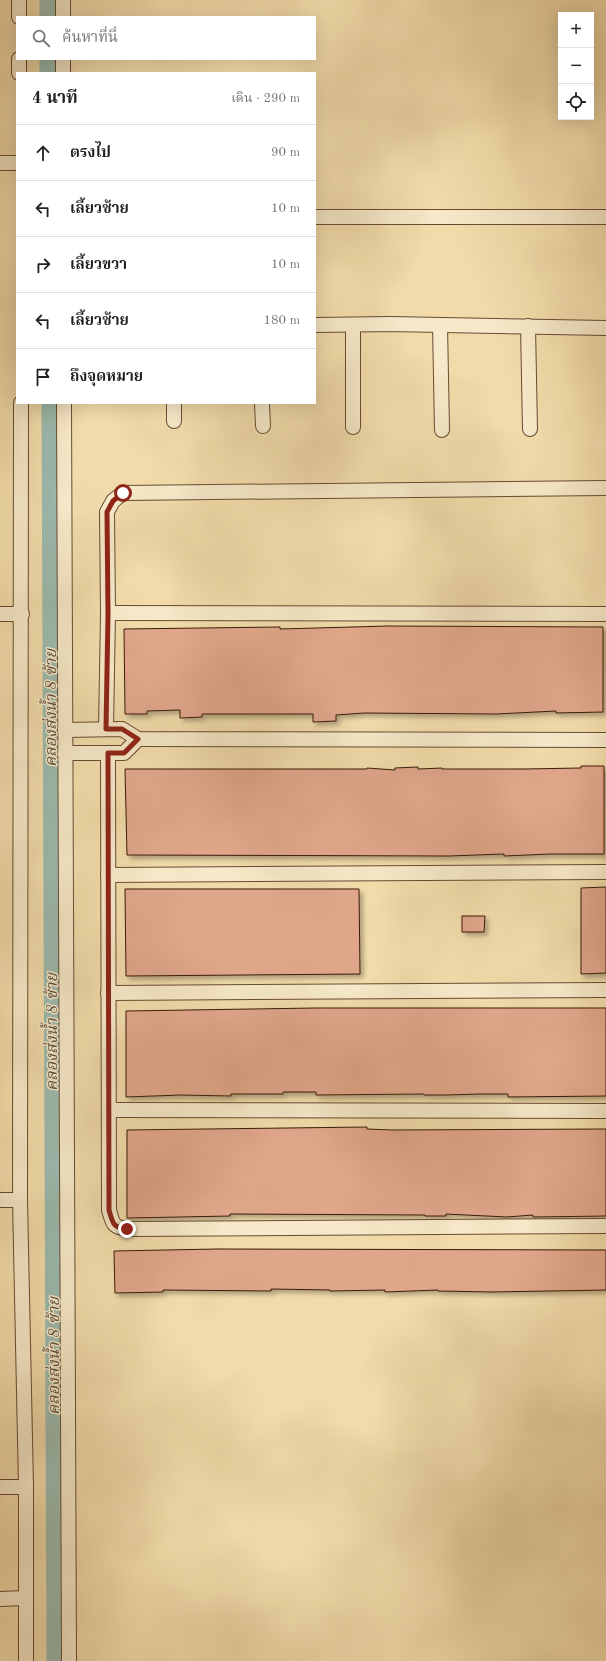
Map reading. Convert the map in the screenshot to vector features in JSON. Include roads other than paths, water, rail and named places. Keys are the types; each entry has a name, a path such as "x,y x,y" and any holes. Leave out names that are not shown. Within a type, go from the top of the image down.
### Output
{"street":[{"path":"18,0 19,16"},
{"path":"63,0 63,16"},
{"path":"19,60 19,72"},
{"path":"63,60 63,72"},
{"path":"0,163 16,163"},
{"path":"316,217 606,217"},
{"path":"316,325 440,325 606,328"},
{"path":"353,325 353,427"},
{"path":"440,325 442,430"},
{"path":"528,326 530,429"},
{"path":"21,404 22,614 20,1200 26,1487 26,1661"},
{"path":"64,404 69,1661"},
{"path":"174,404 174,421"},
{"path":"262,404 263,426"},
{"path":"106,729 108,614 107,512 113,501 123,493 606,488"},
{"path":"0,614 22,614"},
{"path":"108,614 606,614"},
{"path":"65,730 122,729 138,739 606,740"},
{"path":"65,753 124,753 138,739"},
{"path":"108,753 109,1210 113,1224 118,1228 135,1229 606,1226"},
{"path":"108,875 606,872"},
{"path":"108,993 606,990"},
{"path":"109,1110 606,1110"},
{"path":"0,1200 20,1200"},
{"path":"0,1487 26,1487"},
{"path":"0,1599 26,1598"}],"waterway":[{"name":"คลองส่งน้ำ 8 ซ้าย","path":"49,0 49,16"},
{"name":"คลองส่งน้ำ 8 ซ้าย","path":"49,60 49,72"},
{"name":"คลองส่งน้ำ 8 ซ้าย","path":"51,404 56,1661"}]}
